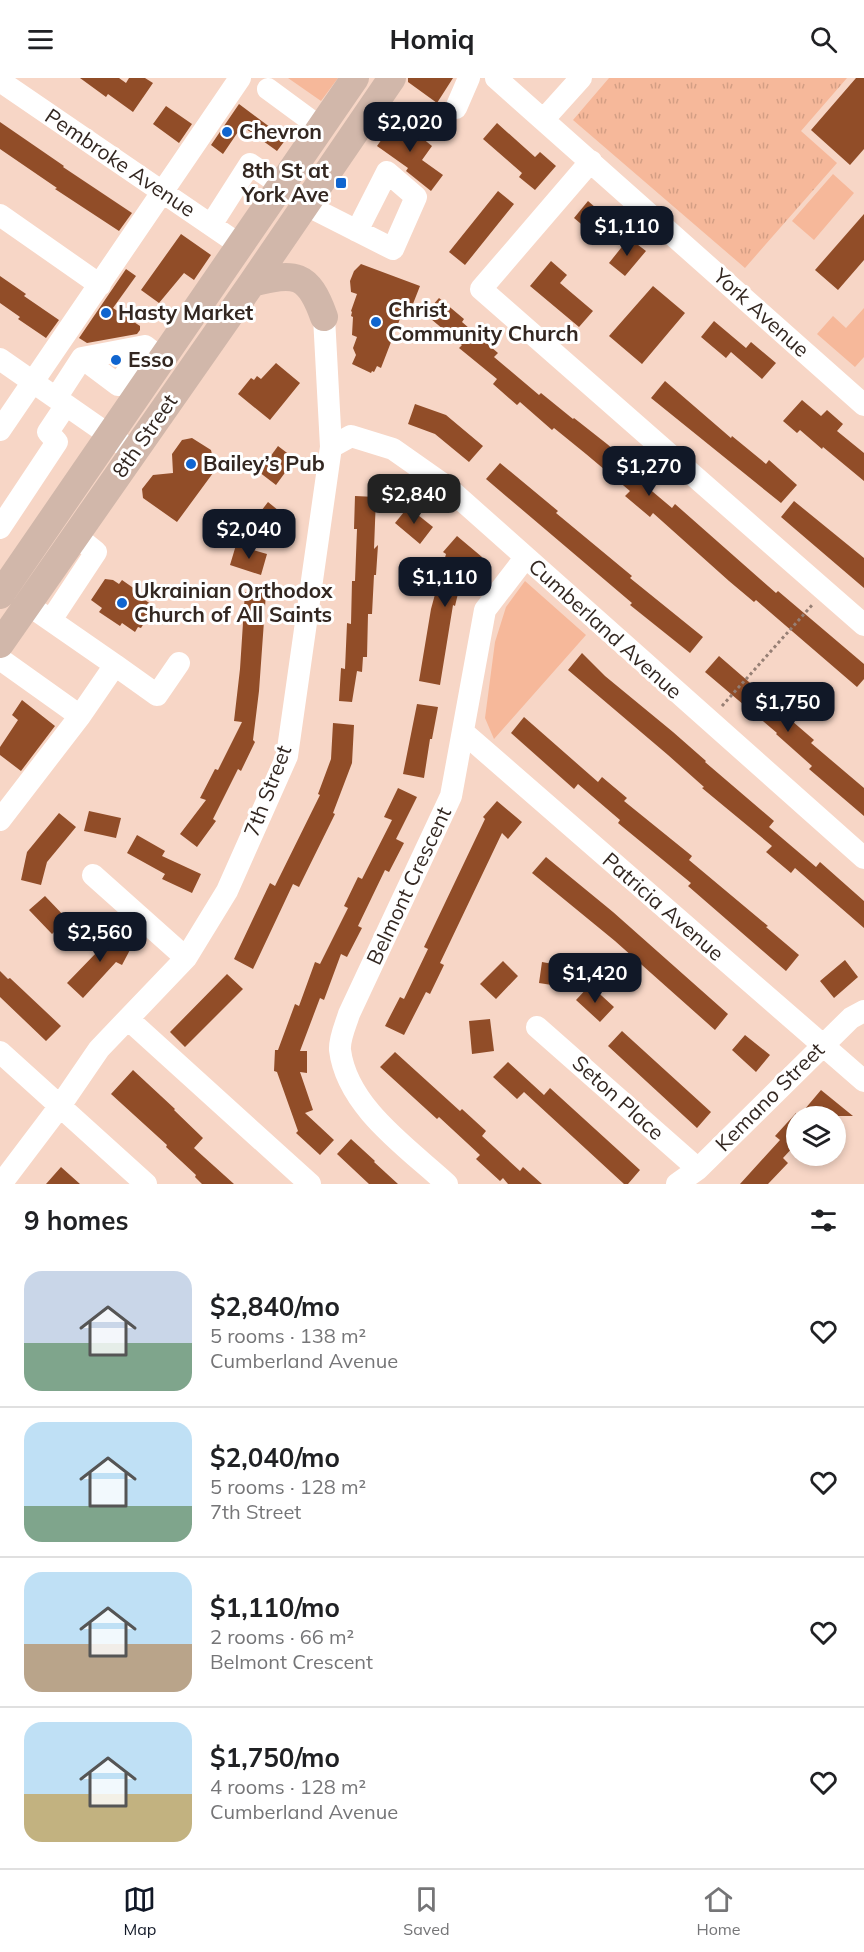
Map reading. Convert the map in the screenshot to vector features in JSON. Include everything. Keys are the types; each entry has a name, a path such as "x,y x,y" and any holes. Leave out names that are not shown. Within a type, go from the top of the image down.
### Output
{"main road":[{"name":"8th Street","path":"0,644 75,536 122,444 154,352 240,245 355,78"},
{"name":"8th Street","path":"0,595 252,284 392,78"},
{"path":"252,284 280,276 294,277 305,283 317,298 324,318"}],"street":[{"path":"456,108 469,78"},
{"name":"York Avenue","path":"496,78 591,160 864,405"},
{"path":"544,119 580,78"},
{"name":"Pembroke Avenue","path":"0,81 240,245"},
{"path":"0,430 100,285 230,82"},
{"path":"268,89 321,128"},
{"path":"591,160 481,289 864,626"},
{"path":"211,225 250,164 281,185"},
{"path":"306,205 357,231"},
{"path":"0,215 100,285"},
{"name":"7th Street","path":"0,1184 60,1106 99,1049 186,958 227,891 287,756 331,447 324,318"},
{"path":"82,358 154,352"},
{"path":"82,358 118,385 154,352"},
{"path":"0,528 57,442 48,432 82,358"},
{"path":"0,359 122,444"},
{"name":"Cumberland Avenue","path":"331,447 351,436 393,449 447,487 864,858"},
{"path":"51,621 96,552 75,536"},
{"name":"Belmont Crescent","path":"447,1184 369,1112 350,1083 339,1048 349,1014 451,796 485,610 525,558"},
{"path":"27,604 157,695 179,663"},
{"path":"0,659 80,716"},
{"path":"0,820 80,716 115,665"},
{"name":"Patricia Avenue","path":"463,732 864,1081"},
{"path":"93,875 186,958"},
{"name":"Kemano Street","path":"677,1184 698,1169 851,1018 864,1011"},
{"path":"128,1019 310,1184"},
{"name":"Seton Place","path":"537,1027 698,1169"},
{"path":"0,1052 146,1184"}],"path":[{"path":"709,721 825,591"}],"green space":[{"path":"288,78 338,78 321,101"},
{"path":"609,78 847,78 801,131 837,163 745,268 573,120"},
{"path":"833,174 854,193 814,240 792,221"},
{"path":"864,308 864,357 855,367 817,334 833,316 846,328"},
{"path":"525,581 586,635 494,739 485,718 495,642 506,607"}],"building":[{"path":"80,78 119,78 126,83 129,78 145,78 153,83 133,112 108,94 106,97"},
{"path":"408,78 453,78 437,103 408,82"},
{"path":"856,78 864,78 864,149 850,165 811,130"},
{"path":"239,104 286,139 277,151 242,126 223,154 211,145"},
{"path":"166,106 192,124 179,143 153,124"},
{"path":"397,118 432,146 422,160 443,175 431,191 406,171 408,168 377,146"},
{"path":"0,122 132,213 119,231 0,149"},
{"path":"497,123 535,157 540,152 556,166 535,190 519,177 522,173 483,139"},
{"path":"498,191 514,204 465,265 449,252"},
{"path":"588,201 613,223 599,239 574,218"},
{"path":"864,214 864,260 838,290 815,270"},
{"path":"181,234 211,255 194,280 184,273 159,303 141,290"},
{"path":"629,238 646,251 625,276 609,263"},
{"path":"551,261 567,275 560,283 593,311 579,327 530,286"},
{"name":"Christ Community Church","path":"361,264 420,286 409,314 403,311 381,368 377,366 371,373 352,364 356,355 353,348 357,337 352,335 351,311 357,294 351,292 350,281 354,271"},
{"name":"Hasty Market","path":"126,269 136,276 113,308 140,326 140,330 137,334 87,343 79,338"},
{"path":"0,276 59,320 46,338 18,319 20,317 0,303"},
{"path":"653,286 685,313 642,364 609,336"},
{"path":"439,298 464,319 462,322 498,353 494,357 539,395 541,393 607,444 632,465 627,470 672,508 675,504 776,593 778,591 864,664 864,679 857,687 756,600 754,602 729,581 653,513 650,517 625,496 630,491 586,454 554,428 552,430 520,402 517,405 493,384 497,379 459,348 462,345 425,314"},
{"path":"714,321 746,348 751,342 776,363 762,379 731,352 726,358 701,337"},
{"path":"276,363 300,383 270,420 238,394 251,378 254,380 257,376 261,379"},
{"path":"665,381 731,438 732,436 766,464 769,460 797,485 781,503 651,398"},
{"path":"802,400 821,416 827,410 843,424 837,431 864,453 864,481 823,447 822,449 800,430 797,433 783,421"},
{"path":"415,404 446,415 483,446 469,462 435,434 408,424"},
{"path":"192,438 211,450 214,463 207,470 213,473 177,522 143,498 142,489 153,475 173,473 172,454 182,440"},
{"path":"278,446 295,459 276,485 259,472"},
{"path":"500,463 632,576 630,578 703,637 690,653 630,605 632,603 486,479"},
{"path":"355,496 376,497 374,549 378,545 372,614 368,614 367,657 363,657 362,672 357,671 352,702 339,701 341,668 345,669 347,623 351,624 352,581 355,581 357,529 354,529"},
{"path":"794,501 864,558 864,588 781,517"},
{"path":"268,502 284,515 265,541 248,528"},
{"path":"408,507 433,527 420,544 395,523"},
{"path":"457,536 482,557 461,581 455,606 453,605 440,685 419,681 431,609 446,554 443,552"},
{"path":"236,545 267,554 261,575 230,565"},
{"name":"Ukrainian Orthodox Church of All Saints","path":"105,579 119,584 122,580 142,594 141,597 152,605 149,611 151,612 141,628 138,627 135,632 122,623 120,626 99,612 102,608 91,600"},
{"path":"245,592 266,593 253,740 255,742 241,771 238,769 213,819 216,821 197,847 180,834 206,800 200,798 215,769 218,770 242,722 234,721"},
{"path":"582,653 605,676 774,821 769,827 816,867 820,862 864,901 864,928 795,868 791,873 766,852 772,846 702,788 704,787 668,755 568,670"},
{"path":"719,656 814,740 811,743 864,788 864,816 809,769 812,766 777,733 705,672"},
{"path":"22,700 55,726 21,771 0,755 0,747 18,720 12,715"},
{"path":"417,704 438,707 424,778 403,774"},
{"path":"524,717 598,782 602,777 627,798 624,801 692,856 689,860 799,955 786,971 688,886 691,883 618,823 620,820 578,784 574,789 511,733"},
{"path":"333,723 354,725 352,763 333,813 335,814 299,887 293,884 253,969 234,959 270,883 275,886 320,795 318,794 331,759"},
{"path":"398,788 417,797 396,839 404,843 389,872 385,870 358,926 362,928 347,957 341,954 324,1000 320,998 300,1051 307,1051 307,1073 300,1072 313,1110 305,1113 334,1140 320,1155 296,1133 298,1131 277,1072 274,1071 275,1050 278,1050 295,1004 299,1006 315,962 320,964 348,908 344,906 358,877 362,879 392,820 384,817"},
{"path":"497,801 522,822 508,839 502,833 440,963 444,965 430,994 426,992 404,1035 385,1026 400,997 404,999 428,949 424,947 485,819 483,817"},
{"path":"89,811 121,818 116,838 84,831"},
{"path":"59,813 76,827 47,862 41,885 21,880 27,852"},
{"path":"137,835 165,851 162,856 201,874 192,893 162,879 165,874 127,853"},
{"path":"546,857 613,912 728,1014 715,1030 615,941 532,873"},
{"path":"45,896 67,919 52,934 29,910"},
{"path":"103,931 132,946 122,965 116,962 83,998 67,983 97,952 93,949"},
{"path":"845,960 858,977 834,998 820,981"},
{"path":"503,961 518,976 496,999 480,984"},
{"path":"542,962 575,968 571,988 539,983"},
{"path":"0,971 61,1026 46,1041 0,997"},
{"path":"227,974 243,989 185,1047 170,1032"},
{"path":"590,985 614,1007 600,1022 576,1000"},
{"path":"490,1019 494,1051 472,1054 469,1021"},
{"path":"622,1031 711,1112 697,1128 608,1046"},
{"path":"745,1035 770,1055 756,1072 732,1050"},
{"path":"395,1052 460,1111 462,1109 486,1131 482,1136 520,1171 523,1167 542,1184 508,1184 503,1178 500,1181 476,1159 480,1155 380,1067"},
{"path":"508,1062 544,1095 550,1088 640,1170 628,1184 624,1184 524,1092 517,1099 493,1077"},
{"path":"133,1070 203,1138 194,1148 234,1184 202,1184 195,1177 196,1175 166,1147 167,1145 111,1094"},
{"path":"821,1090 841,1106 807,1106"},
{"path":"786,1124 786,1155 783,1158 786,1165 768,1184 740,1184 780,1140 775,1136"},
{"path":"351,1139 398,1184 369,1184 337,1154"},
{"path":"61,1167 80,1184 46,1184"}],"place":[{"name":"Chevron","path":"227,132"},
{"name":"8th St at York Ave","path":"341,183"},
{"name":"Hasty Market","path":"106,313"},
{"name":"Christ Community Church","path":"376,322"},
{"name":"Esso","path":"116,360"},
{"name":"Bailey’s Pub","path":"191,464"},
{"name":"Ukrainian Orthodox Church of All Saints","path":"122,603"}]}
